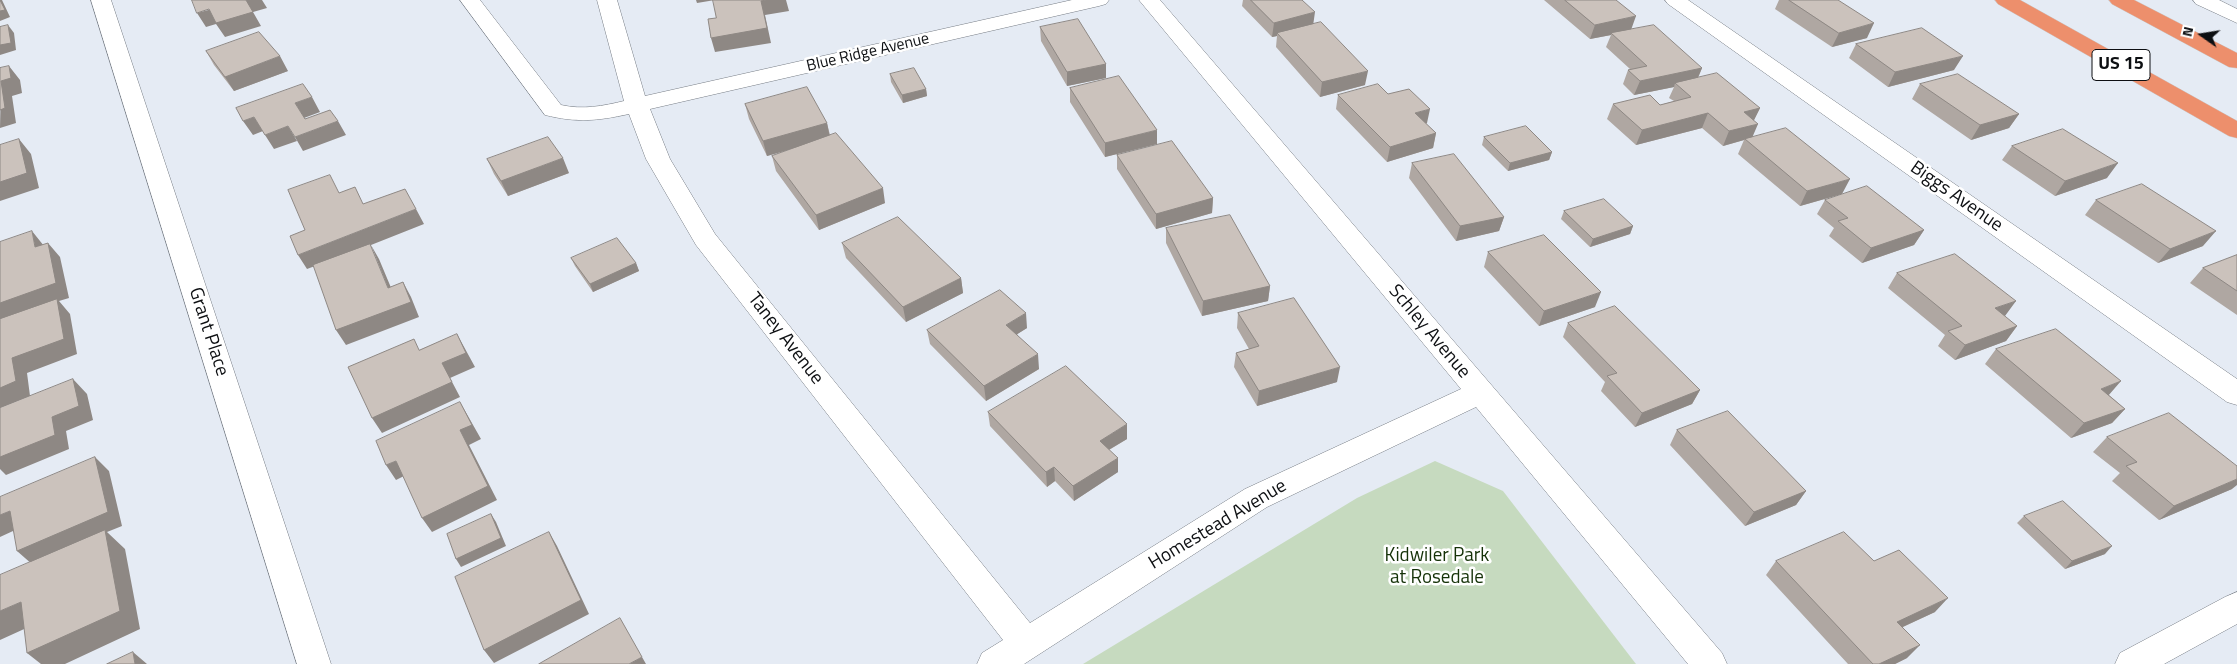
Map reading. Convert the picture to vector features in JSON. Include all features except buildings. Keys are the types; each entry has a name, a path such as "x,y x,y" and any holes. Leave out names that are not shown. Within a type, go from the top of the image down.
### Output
{"highway":[{"name":"US 15","path":"2005,0 2237,131"},
{"path":"2119,0 2237,62"}],"street":[{"name":"Grant Place","path":"102,0 314,664"},
{"name":"Blue Ridge Avenue","path":"470,0 553,110 571,114 598,114 637,106 1099,0"},
{"name":"Taney Avenue","path":"607,0 637,106 658,160 705,239 1026,642"},
{"name":"Schley Avenue","path":"1149,0 1710,664"},
{"name":"Biggs Avenue","path":"1675,0 2237,394"},
{"path":"2203,0 2237,17"},
{"name":"Homestead Avenue","path":"994,664 1256,498 1480,392"},
{"path":"2132,664 2237,607"}],"green space":[{"name":"Kidwiler Park at Rosedale","path":"1435,461 1503,491 1636,664 1083,664 1357,498"}]}
